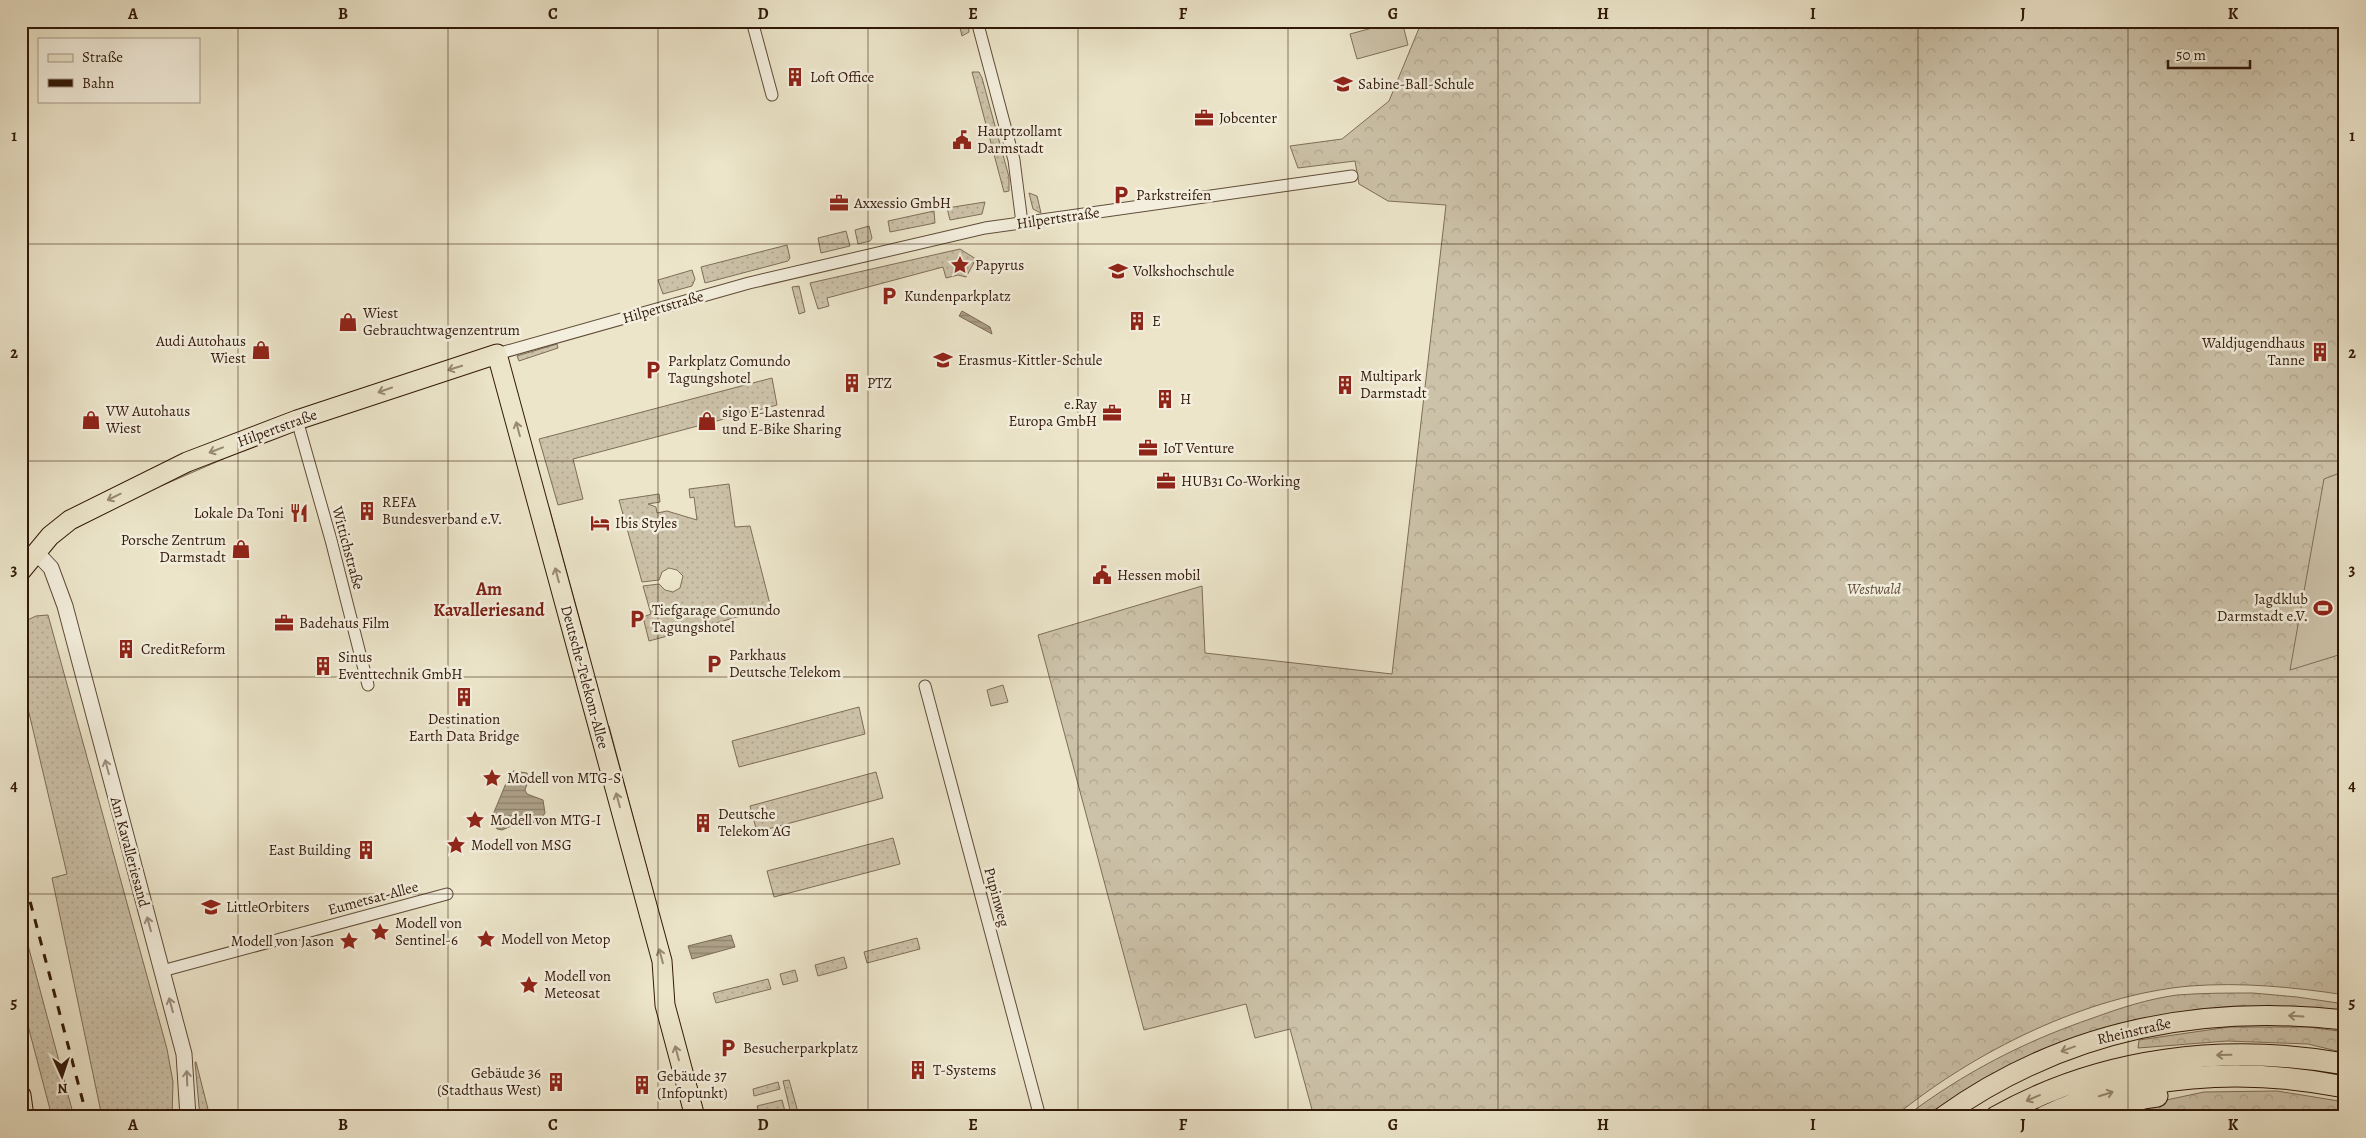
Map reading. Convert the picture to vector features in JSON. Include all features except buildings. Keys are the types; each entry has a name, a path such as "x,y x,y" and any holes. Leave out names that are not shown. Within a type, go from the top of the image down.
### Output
{"highway":[{"path":"1996,1117 2030,1099 2068,1084 2142,1062 2178,1058 2264,1055 2316,1059 2345,1064"},
{"path":"2044,1117 2112,1092 2170,1080 2211,1076 2312,1081 2345,1087"},
{"path":"2099,1117 2143,1098 2202,1087 2312,1081"}],"main road":[{"name":"Hilpertstraße","path":"28,562 60,527 88,510 187,462 297,420 497,354"},
{"name":"Deutsche-Telekom-Allee","path":"497,354 662,961 665,1005 695,1117"},
{"name":"Rheinstraße","path":"1942,1117 1987,1088 2020,1070 2054,1054 2117,1033 2182,1020 2220,1016 2284,1015 2345,1020"},
{"path":"21,1095 24,1117"}],"street":[{"path":"752,21 772,96"},
{"path":"976,21 1014,160 1022,223"},
{"name":"Hilpertstraße","path":"497,354 749,283 985,228 1352,176"},
{"name":"Wittichstraße","path":"297,420 331,540 368,685"},
{"name":"Am Kavalleriesand","path":"28,562 60,589 184,1054 188,1117"},
{"name":"Pupinweg","path":"925,686 1040,1117"},
{"name":"Eumetsat-Allee","path":"162,971 447,894"}],"green space":[{"path":"1402,21 1408,45 1357,59 1350,34"},
{"name":"Westwald","path":"1422,21 2345,21 2345,995 2268,986 2209,985 2151,992 2111,1001 2033,1030 1995,1049 1959,1070 1894,1117 1314,1117 1290,1029 1255,1038 1246,1004 1144,1030 1038,635 1202,586 1205,653 1392,674 1446,205 1388,201 1359,184 1355,161 1298,168 1290,146 1342,139 1389,101"},
{"path":"968,22 969,32 962,36 959,24"},
{"path":"972,72 979,72 982,78 1009,177 1009,191 1004,192"},
{"path":"1029,193 1037,196 1041,213 1033,209"},
{"path":"985,202 982,214 950,220 947,208"},
{"path":"934,211 935,223 890,232 888,221"},
{"path":"869,226 872,238 870,241 858,244 855,230"},
{"path":"846,231 850,246 821,253 818,238"},
{"path":"787,245 790,258 788,261 705,283 701,267"},
{"path":"960,249 976,259 966,277 958,275 946,278 943,267 827,298 829,306 818,309 810,283"},
{"path":"692,270 695,279 692,286 663,294 658,280"},
{"path":"799,286 805,312 799,314 792,287"},
{"path":"557,344 558,348 519,361 517,356"},
{"path":"772,378 777,405 573,459 583,499 558,505 539,439"},
{"path":"241,448 244,450 161,486 162,483"},
{"name":"Jagdklub Darmstadt e.V.","path":"2345,471 2345,653 2290,670 2324,479"},
{"path":"729,484 735,527 750,526 771,608 649,641 643,617 651,614 643,586 659,584 665,590 673,592 680,588 683,576 677,570 669,568 662,572 659,580 642,582 619,500 659,494 660,502 648,504 656,507 657,513 667,511 697,520 694,497 690,498 689,489"},
{"path":"549,507 587,646 584,646 546,508"},
{"path":"48,615 167,1049 173,1082 172,1117 102,1117 52,878 67,874 21,679 21,623 36,616"},
{"path":"1003,685 1008,702 991,706 987,690"},
{"path":"859,707 865,734 739,767 732,741"},
{"path":"609,726 651,884 607,727"},
{"path":"876,772 883,798 757,832 750,806"},
{"path":"893,838 900,864 774,897 767,871"},
{"path":"21,919 74,1117 52,1117 21,999"},
{"path":"917,938 920,949 867,963 864,952"},
{"path":"844,957 847,968 818,976 815,965"},
{"path":"795,970 798,981 783,985 780,974"},
{"path":"768,979 771,989 716,1003 713,993"},
{"path":"2253,993 2345,1004 2344,1011 2241,1006 2199,1009 2134,1020 2043,1049 1989,1076 1926,1117 1905,1117 1949,1086 1995,1060 2043,1037 2103,1014 2145,1001 2177,995"},
{"path":"2229,1027 2309,1027 2345,1032 2345,1053 2308,1044 2227,1041 2138,1048 2139,1040"},
{"path":"196,1062 210,1117 200,1117"},
{"path":"789,1080 798,1112 791,1114 783,1081"},
{"path":"778,1082 780,1089 754,1096 753,1089"},
{"path":"2277,1091 2345,1102 2345,1117 2111,1117 2138,1106 2204,1092"},
{"path":"782,1100 786,1115 760,1117 757,1106"}],"shaded area":[{"path":"962,311 990,327 992,334 959,316"},
{"path":"513,771 527,773 528,781 525,790 527,794 543,800 545,813 539,822 516,824 502,830 497,829 492,817 509,776"},
{"path":"731,935 735,947 692,959 688,946"}],"railway":[{"path":"21,867 87,1117"}],"place":[{"name":"Loft Office","path":"795,77"},
{"name":"Sabine-Ball-Schule","path":"1343,84"},
{"name":"Jobcenter","path":"1204,118"},
{"name":"Hauptzollamt Darmstadt","path":"962,140"},
{"name":"Parkstreifen","path":"1121,195"},
{"name":"Axxessio GmbH","path":"839,203"},
{"name":"Papyrus","path":"960,265"},
{"name":"Volkshochschule","path":"1118,271"},
{"name":"Kundenparkplatz","path":"889,296"},
{"name":"E","path":"1137,321"},
{"name":"Wiest Gebrauchtwagenzentrum","path":"348,322"},
{"name":"Audi Autohaus Wiest","path":"261,350"},
{"name":"Waldjugendhaus Tanne","path":"2320,352"},
{"name":"Erasmus-Kittler-Schule","path":"943,360"},
{"name":"Parkplatz Comundo Tagungshotel","path":"653,370"},
{"name":"PTZ","path":"852,383"},
{"name":"Multipark Darmstadt","path":"1345,385"},
{"name":"H","path":"1165,399"},
{"name":"e.Ray Europa GmbH","path":"1112,413"},
{"name":"VW Autohaus Wiest","path":"91,420"},
{"name":"sigo E-Lastenrad und E-Bike Sharing","path":"707,421"},
{"name":"IoT Venture","path":"1148,448"},
{"name":"HUB31 Co-Working","path":"1166,481"},
{"name":"REFA Bundesverband e.V.","path":"367,511"},
{"name":"Lokale Da Toni","path":"299,513"},
{"name":"Ibis Styles","path":"600,523"},
{"name":"Porsche Zentrum Darmstadt","path":"241,549"},
{"name":"Hessen mobil","path":"1102,575"},
{"name":"Jagdklub Darmstadt e.V.","path":"2323,608"},
{"name":"Tiefgarage Comundo Tagungshotel","path":"637,619"},
{"name":"Badehaus Film","path":"284,623"},
{"name":"CreditReform","path":"126,649"},
{"name":"Parkhaus Deutsche Telekom","path":"714,664"},
{"name":"Sinus Eventtechnik GmbH","path":"323,666"},
{"name":"Destination Earth Data Bridge","path":"464,697"},
{"name":"Modell von MTG-S","path":"492,778"},
{"name":"Modell von MTG-I","path":"475,820"},
{"name":"Deutsche Telekom AG","path":"703,823"},
{"name":"Modell von MSG","path":"456,845"},
{"name":"East Building","path":"366,850"},
{"name":"LittleOrbiters","path":"211,907"},
{"name":"Modell von Sentinel-6","path":"380,932"},
{"name":"Modell von Metop","path":"486,939"},
{"name":"Modell von Jason","path":"349,941"},
{"name":"Modell von Meteosat","path":"529,985"},
{"name":"Besucherparkplatz","path":"728,1048"},
{"name":"T-Systems","path":"918,1070"},
{"name":"Gebäude 36 (Stadthaus West)","path":"556,1082"},
{"name":"Gebäude 37 (Infopunkt)","path":"642,1085"}],"district":[{"name":"Am Kavalleriesand","path":"489,599"}]}
